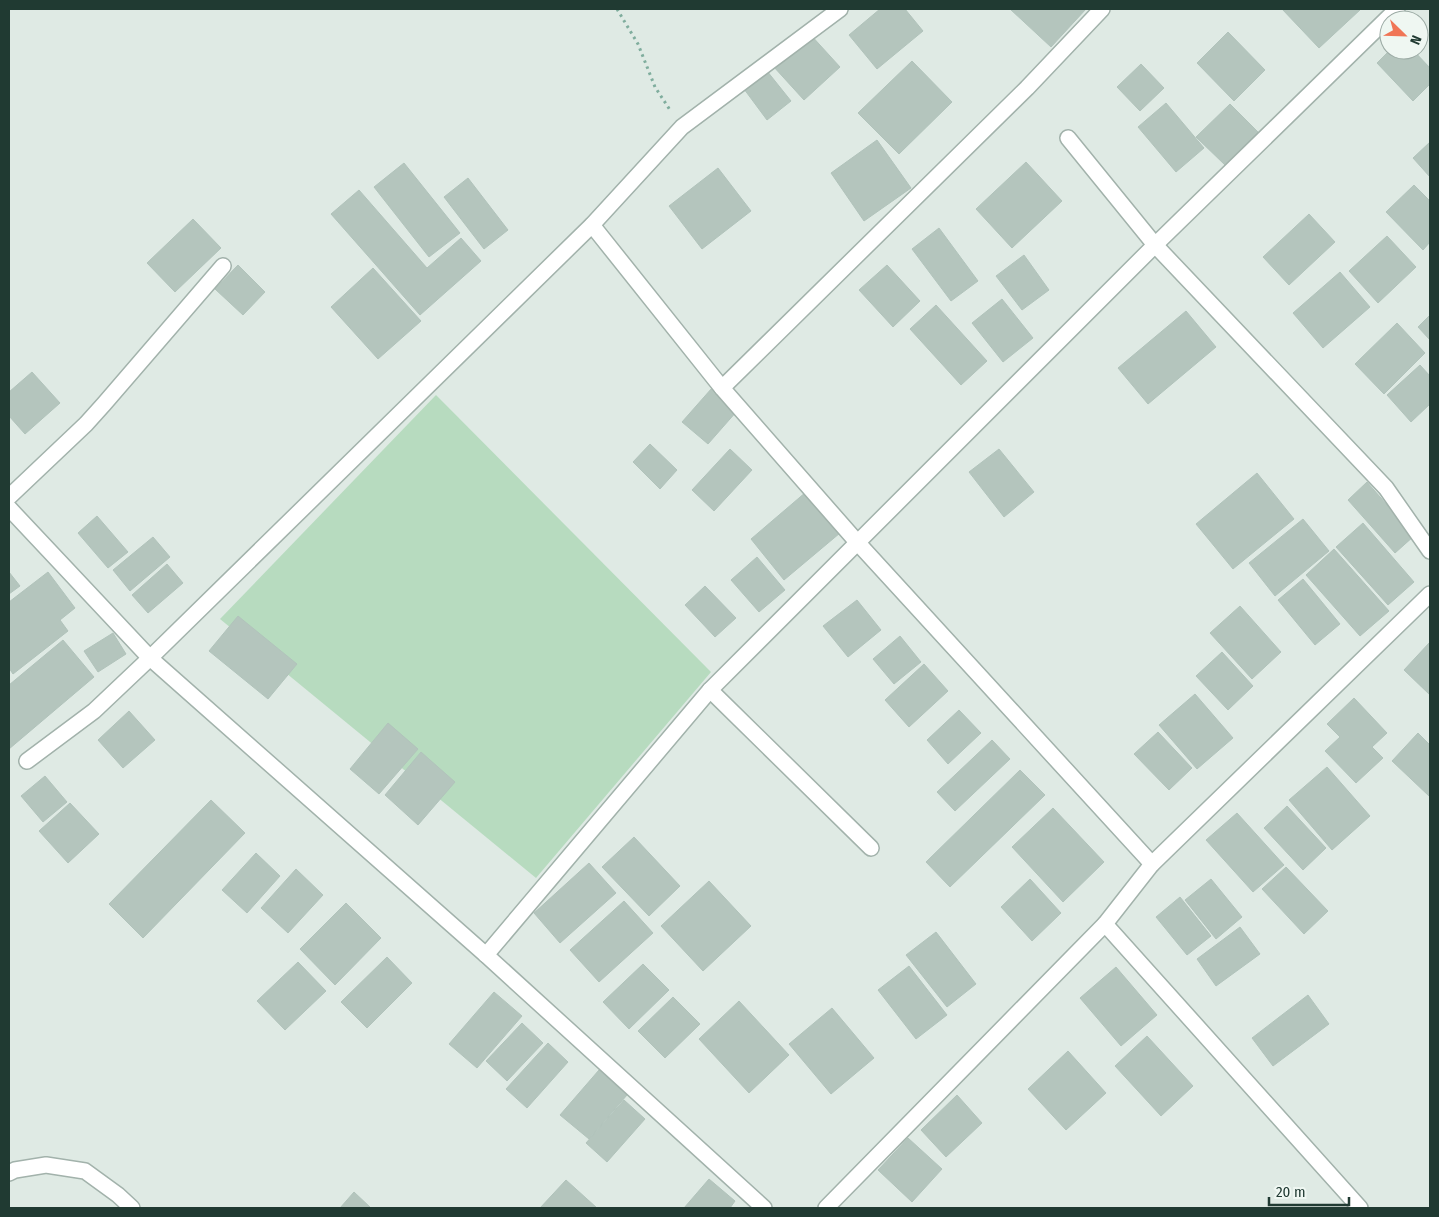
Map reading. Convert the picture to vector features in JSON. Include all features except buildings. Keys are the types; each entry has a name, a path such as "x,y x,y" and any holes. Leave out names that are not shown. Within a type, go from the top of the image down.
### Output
{"street":[{"path":"27,761 94,711 150,658 592,225 682,127 840,9"},
{"path":"722,388 1027,88 1102,9"},
{"path":"486,955 710,690 1155,245 1398,9"},
{"path":"1068,138 1155,245 1386,488 1430,551"},
{"path":"592,225 722,388 857,542 1152,864"},
{"path":"9,498 104,404 223,266"},
{"path":"9,508 150,658 486,955 764,1208"},
{"path":"826,1208 1105,924 1152,864 1430,594"},
{"path":"710,690 871,848"},
{"path":"1105,924 1360,1208"},
{"path":"9,1173 15,1170 46,1165 85,1170 132,1208"}],"path":[{"path":"617,9 638,44 655,87 682,127"}],"green space":[{"path":"436,395 711,672 536,878 220,619"}]}
